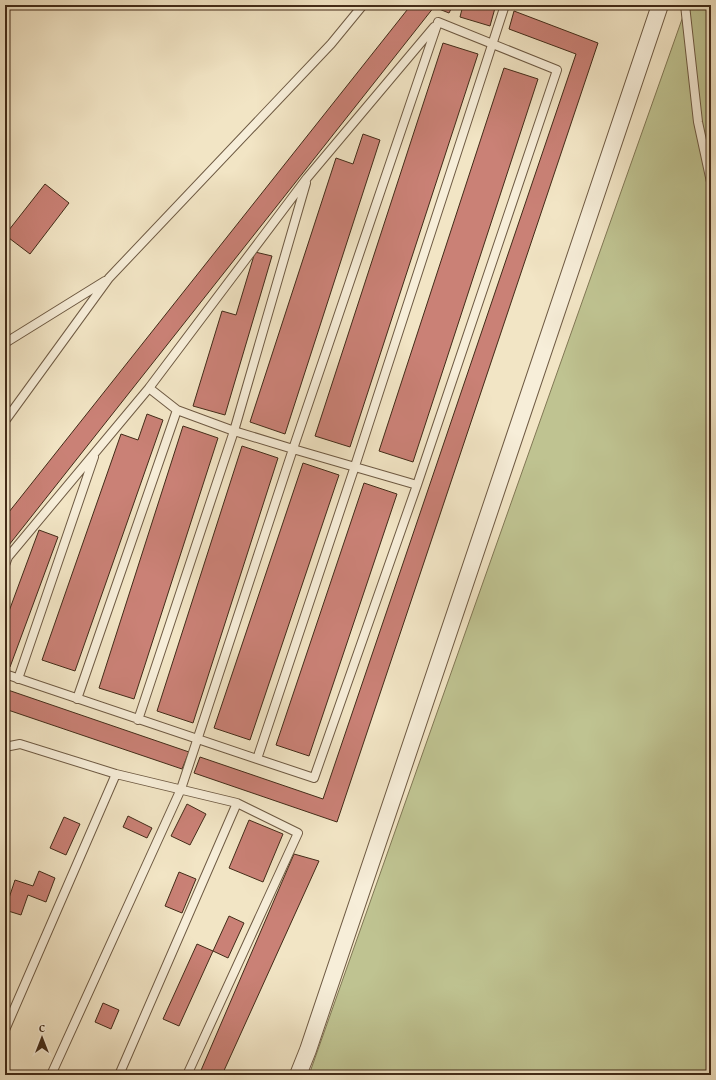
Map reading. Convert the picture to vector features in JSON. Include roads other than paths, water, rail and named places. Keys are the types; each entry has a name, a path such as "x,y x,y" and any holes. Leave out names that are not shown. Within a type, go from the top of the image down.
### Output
{"street":[{"path":"298,1075 308,1050 660,5"}],"lane":[{"path":"5,421 109,278 331,44 363,5"},
{"path":"257,759 355,466 505,5"},
{"path":"685,5 698,122 711,182"},
{"path":"5,674 314,778 416,485 557,70 438,22"},
{"path":"5,565 8,556 149,388 307,178 438,22"},
{"path":"51,1075 181,789 293,449 438,22"},
{"path":"138,720 234,431 307,178"},
{"path":"5,343 109,278"},
{"path":"149,388 177,410 234,431 416,485"},
{"path":"77,699 177,410"},
{"path":"18,679 96,453"},
{"path":"5,747 20,744 116,774 237,804 298,833 187,1075"},
{"path":"5,1030 116,774"},
{"path":"119,1075 237,804"}]}
